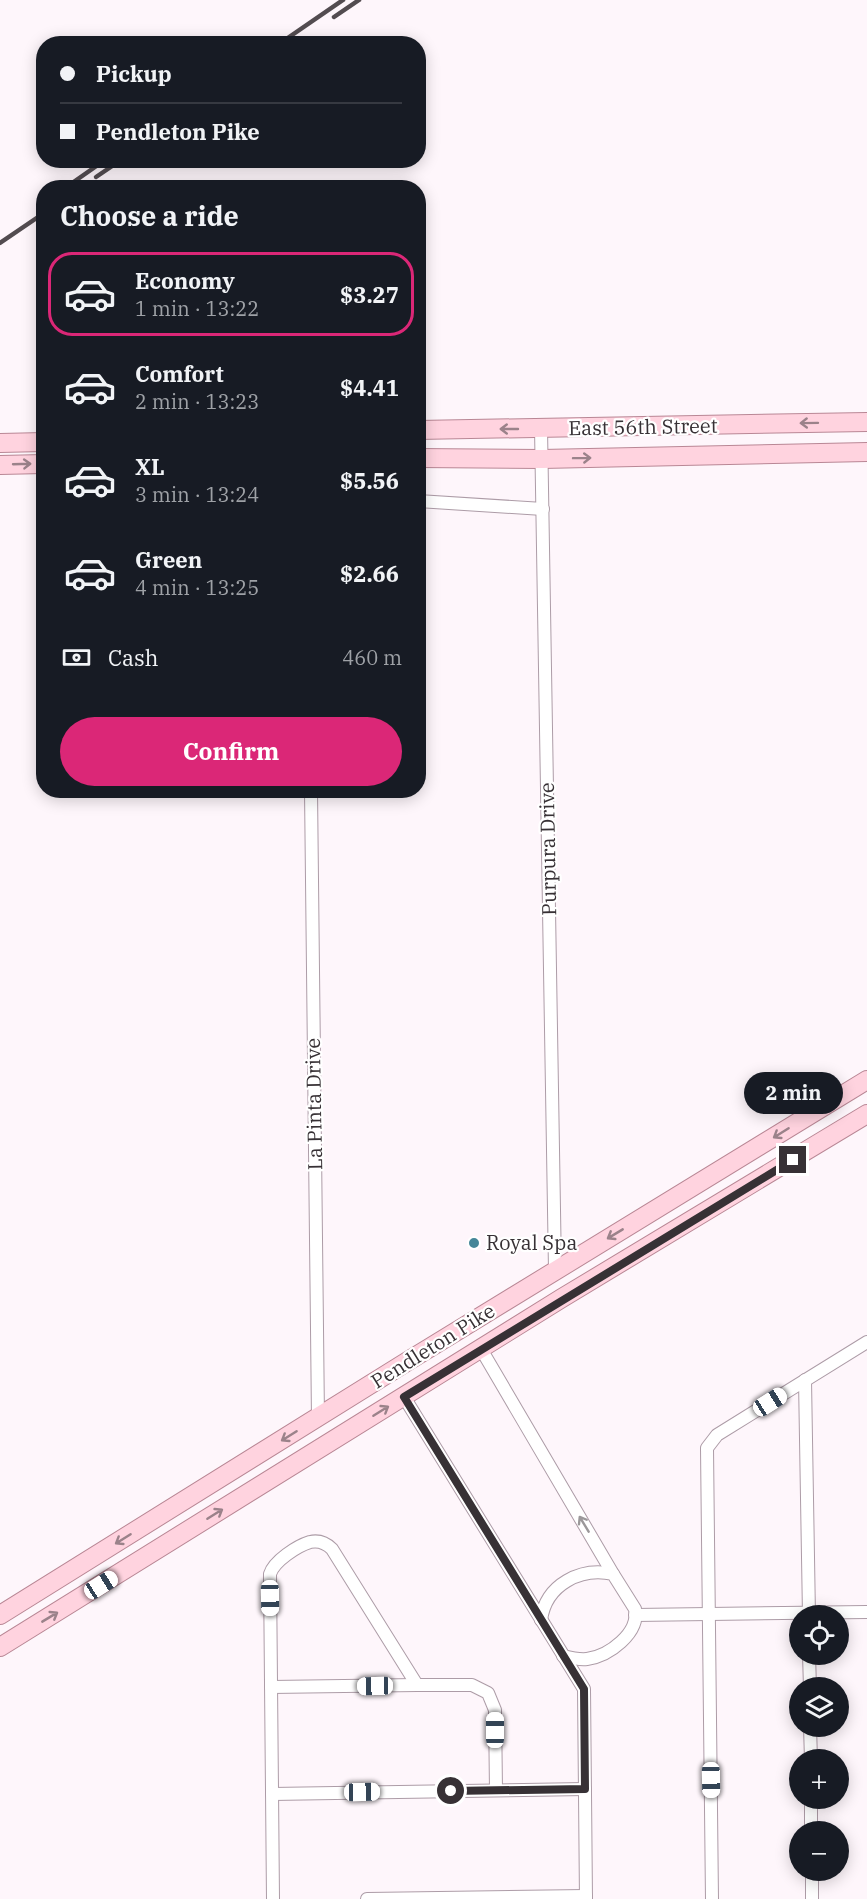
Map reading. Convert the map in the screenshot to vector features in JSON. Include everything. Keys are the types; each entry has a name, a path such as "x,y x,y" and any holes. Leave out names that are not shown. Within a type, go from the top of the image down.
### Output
{"main road":[{"name":"East 56th Street","path":"426,430 867,422"},
{"path":"0,443 36,442"},
{"name":"East 56th Street","path":"426,458 542,459 867,452"},
{"path":"0,465 36,464"},
{"name":"Pendleton Pike","path":"0,1615 555,1270 867,1080"},
{"name":"Pendleton Pike","path":"0,1647 481,1349 867,1114"}],"street":[{"name":"Purpura Drive","path":"541,428 555,1270"},
{"path":"426,502 543,509"},
{"name":"La Pinta Drive","path":"311,798 318,1418"},
{"path":"712,1899 708,1446 717,1435 867,1342"},
{"path":"481,1349 636,1611 627,1634 607,1652 588,1659 563,1656"},
{"path":"806,1380 809,1605"},
{"path":"367,1899 586,1898 584,1689 404,1397"},
{"path":"273,1899 270,1572 275,1563 311,1542 326,1543 332,1549 417,1685"},
{"path":"541,1620 549,1598 567,1581 590,1572 614,1574"},
{"path":"849,1613 867,1612"},
{"path":"635,1615 789,1614"},
{"path":"271,1687 472,1685 488,1693 495,1710 496,1790"},
{"path":"272,1794 585,1789"},
{"path":"812,1881 812,1899"}],"railway":[{"path":"291,36 343,0"},
{"path":"334,17 359,0"},
{"path":"76,180 94,168"},
{"path":"96,177 109,168"},
{"path":"0,243 36,218"}],"place":[{"name":"Royal Spa","path":"474,1243"}],"route":[{"path":"451,1791 585,1789 584,1689 404,1397 562,1298 793,1160"}]}
